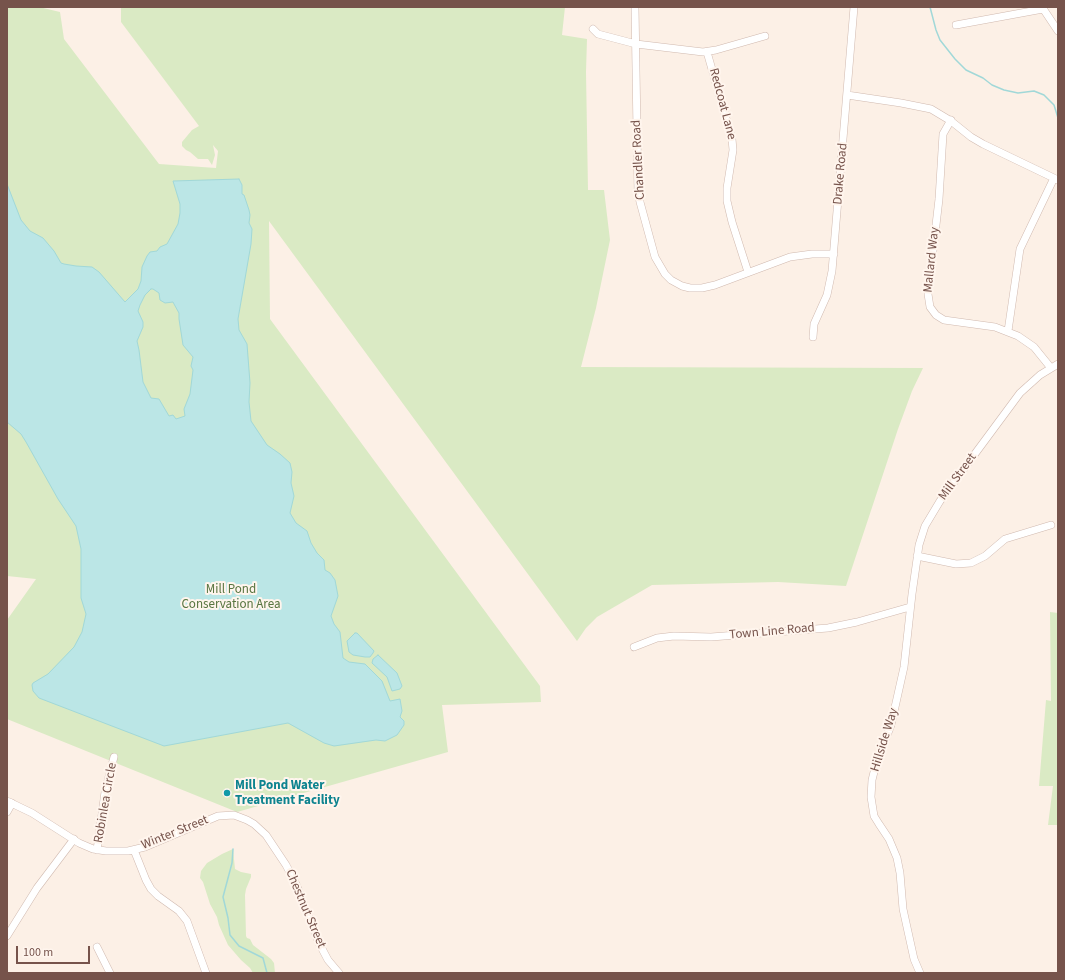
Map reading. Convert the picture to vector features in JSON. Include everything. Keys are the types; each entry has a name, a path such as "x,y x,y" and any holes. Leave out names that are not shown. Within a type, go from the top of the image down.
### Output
{"street":[{"name":"Chandler Road","path":"635,7 638,193 651,242 659,264 665,274 671,280 682,286 702,288 715,285 790,257 812,254 834,254"},
{"name":"Drake Road","path":"813,337 814,323 829,289 834,254 854,7"},
{"path":"956,26 1043,8 1058,31"},
{"path":"593,29 598,34 636,44 694,52 707,52 765,36"},
{"name":"Redcoat Lane","path":"707,52 732,139 733,150 728,188 728,205 748,272"},
{"path":"847,95 927,108 951,120 971,137 983,144 1056,179 1019,251 1008,331"},
{"name":"Mallard Way","path":"951,120 943,134 939,193 928,302 934,313 944,320 995,327 1021,337 1034,347 1051,368"},
{"name":"Mill Street","path":"909,618 917,556 923,532 940,501 1020,393 1030,382 1058,364"},
{"path":"917,556 956,564 971,563 985,556 1005,539 1051,525"},
{"name":"Town Line Road","path":"634,647 658,638 674,636 711,637 828,628 857,622 910,607"},
{"name":"Hillside Way","path":"909,618 904,667 890,727 876,764 871,802 876,820 889,839 896,858 900,873 903,909 914,959 920,973"},
{"name":"Robinlea Circle","path":"97,850 105,792 114,757"},
{"path":"7,812 10,802"},
{"name":"Winter Street","path":"10,802 32,813 88,847 97,850 134,850 152,845 214,818 225,815 236,816"},
{"name":"Chestnut Street","path":"236,816 247,820 258,827 272,843 282,858 294,880 318,943 328,960 339,973"},
{"path":"7,936 37,888 74,839"},
{"path":"134,850 151,889 179,911 187,921 206,973"},
{"path":"97,947 110,973"}],"green space":[{"name":"Mill Pond Conservation Area","path":"7,7 39,7 60,12 64,39 159,164 216,168 218,151 213,145 215,155 212,165 208,159 198,159 182,146 182,142 192,130 199,126 121,22 121,7 565,7 562,35 587,39 586,72 588,190 604,190 610,240 596,308 581,367 923,368 912,391 898,429 846,586 778,582 652,585 597,617 586,628 577,641 269,221 270,319 540,686 541,702 442,705 448,752 237,812 7,719 7,620 36,579 7,576"},
{"path":"1050,612 1058,613 1058,825 1048,825 1053,786 1039,786 1046,700 1051,701"},
{"path":"233,849 235,869 251,874 245,895 246,936 250,939 253,945 271,959 274,963 275,973 253,973 228,945 210,904 203,882 200,878 201,871 207,863"}],"water":[{"path":"239,179 242,185 242,194 244,195 249,210 249,223 252,229 251,244 238,319 239,330 247,344 251,421 267,445 290,463 292,472 291,483 294,496 290,513 296,523 307,531 311,543 317,553 324,560 325,570 330,573 335,580 338,596 331,616 334,624 340,632 343,658 349,662 365,664 382,681 390,701 400,699 402,711 400,717 404,721 404,725 397,735 385,741 376,740 334,746 324,743 288,723 164,746 39,698 33,691 33,683 48,674 74,647 82,632 86,614 81,598 81,549 76,526 58,499 21,434 7,422 7,184 21,220 30,231 43,238 54,251 61,263 92,267 99,272 125,302 138,289 141,281 142,267 147,256 150,252 157,251 160,247 167,244 178,224 180,204 173,181","holes":["153,289 159,293 160,300 165,303 173,302 179,313 183,345 193,357 191,366 193,370 190,394 184,409 185,416 176,419 173,415 169,416 159,399 151,398 143,382 137,341 143,327 143,322 138,311 145,295"]},
{"path":"355,633 357,633 374,651 370,657 353,655 349,652 347,641"},
{"path":"378,655 397,673 402,686 400,689 392,691 387,677 372,663 373,659"}],"waterway":[{"path":"930,7 940,40 966,70 1004,90 1018,93 1034,91 1044,95 1054,105 1058,118"},
{"path":"233,849 232,863 223,897 230,935 239,946 263,958 267,973"}],"place":[{"name":"Mill Pond Water Treatment Facility","path":"227,793"}]}
